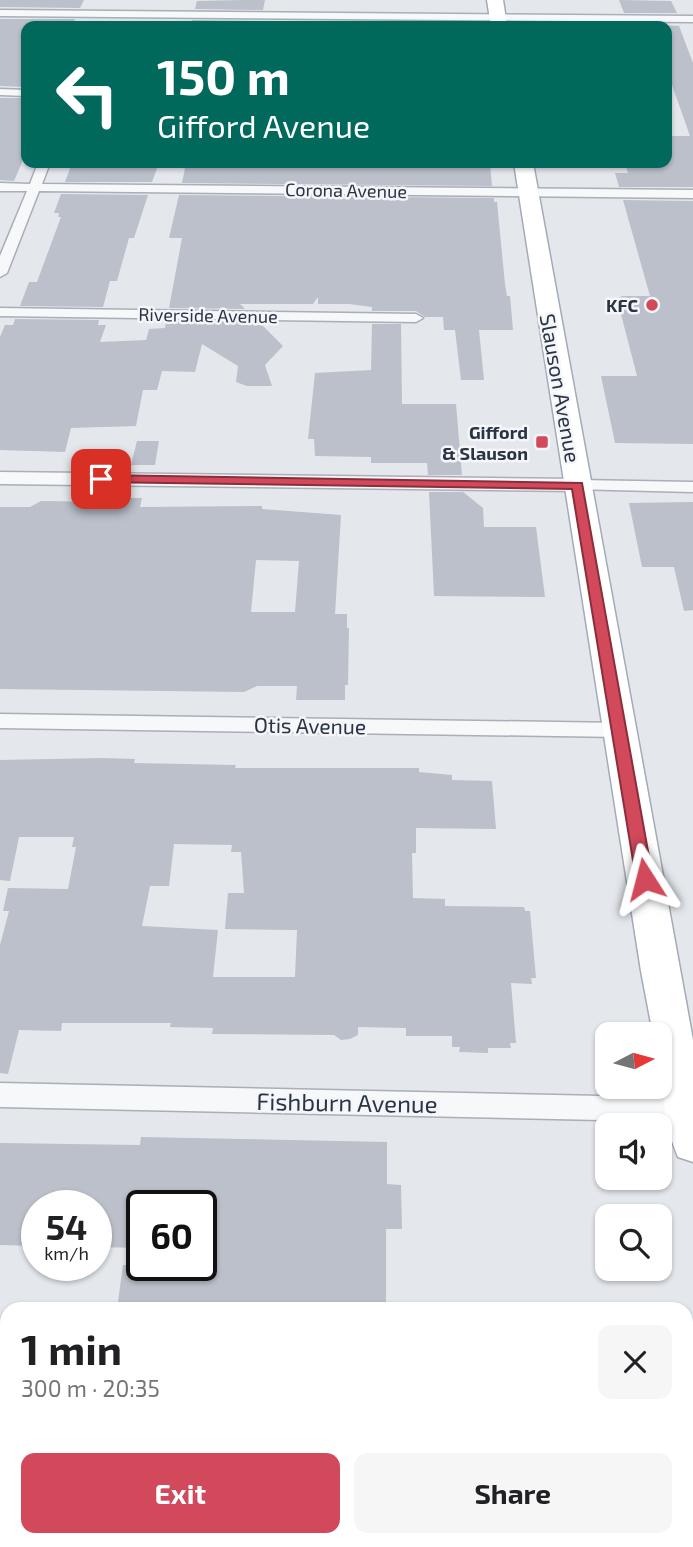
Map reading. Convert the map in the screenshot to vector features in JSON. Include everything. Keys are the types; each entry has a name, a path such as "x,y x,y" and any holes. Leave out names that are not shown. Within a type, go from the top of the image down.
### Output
{"main road":[{"path":"495,0 498,21"},
{"name":"Slauson Avenue","path":"524,168 660,971 691,1121"}],"street":[{"path":"0,13 442,21"},
{"path":"101,21 103,15"},
{"path":"563,21 693,19"},
{"path":"0,92 21,93"},
{"path":"0,273 42,168"},
{"name":"Corona Avenue","path":"0,187 693,194"},
{"name":"Riverside Avenue","path":"0,312 416,318"},
{"path":"0,478 693,487"},
{"name":"Otis Avenue","path":"0,721 621,730"},
{"name":"Fishburn Avenue","path":"0,1095 691,1121"}],"building":[{"path":"0,0 84,0 80,8 0,7"},
{"path":"265,0 263,10 195,9 197,1"},
{"path":"619,0 671,1 677,13 624,13"},
{"path":"0,19 75,19 21,21 21,87 0,86"},
{"path":"192,20 262,21 192,21"},
{"path":"672,26 683,26 679,26 693,63 693,187 619,187 615,173 628,173 626,168 672,168 672,136 690,136 672,85"},
{"path":"0,98 21,98 21,165 14,181 0,180"},
{"path":"70,168 157,168 152,182 65,182"},
{"path":"185,168 490,168 492,186 182,183"},
{"path":"61,194 148,195 134,238 129,238 117,281 110,281 103,307 20,306 29,282 37,282 61,217 58,217 59,213 54,213"},
{"path":"179,195 494,198 494,202 497,202 505,284 507,296 510,296 513,330 479,330 484,380 461,380 455,330 444,330 443,317 425,317 416,311 372,311 372,307 349,304 318,304 318,297 313,304 240,304 245,309 169,308 182,238 169,238"},
{"path":"623,200 693,201 693,444 615,443 601,376 637,376 617,299 622,296 650,296"},
{"path":"15,319 99,320 98,325 106,325 100,342 146,340 149,329 165,328 166,321 259,322 283,346 265,365 272,386 247,386 236,382 238,366 202,344 195,372 162,371 157,390 143,390 136,426 71,428 65,452 0,450 0,337 5,325 13,325"},
{"path":"372,324 401,324 402,404 456,404 462,475 428,475 427,463 371,463 371,457 315,456 314,439 308,439 315,373 371,370"},
{"path":"137,441 159,441 155,465 131,465"},
{"path":"429,492 463,492 483,508 484,527 536,527 545,597 434,596"},
{"path":"112,498 142,498 140,507 262,506 262,509 341,515 335,614 347,614 349,628 348,685 345,685 345,700 296,700 297,686 257,686 244,692 0,689 0,507 30,507 41,501 108,502","holes":["256,560 299,561 295,612 251,612"]},
{"path":"693,502 693,610 684,611 674,567 642,567 629,503"},
{"path":"103,758 135,759 134,763 236,765 235,768 419,768 419,772 452,775 452,780 492,781 496,829 416,828 416,853 412,853 413,898 445,899 445,906 524,907 525,911 530,911 536,978 531,978 532,984 511,983 516,1043 510,1043 511,1048 488,1048 488,1053 459,1052 460,1047 452,1047 452,1036 406,1036 406,1028 358,1027 358,1035 341,1040 334,1035 212,1034 213,1028 170,1027 171,1023 62,1023 61,1031 19,1030 8,1074 0,1073 0,945 9,911 3,911 8,888 68,889 76,847 72,847 74,837 19,837 10,881 0,880 0,760","holes":["174,844 232,845 231,852 241,852 244,893 228,893 225,929 297,930 295,977 213,977 218,930 142,926 150,886 169,886"]},
{"path":"141,1137 387,1142 387,1184 401,1185 402,1229 386,1229 386,1302 118,1302 123,1265 126,1265 126,1281 217,1281 217,1190 126,1190 126,1248 112,1247 112,1190 21,1190 21,1246 0,1245 0,1143 140,1145"}],"place":[{"name":"KFC","path":"652,305"},
{"name":"Gifford & Slauson","path":"542,442"}],"route":[{"path":"101,479 578,485 645,879"}]}
